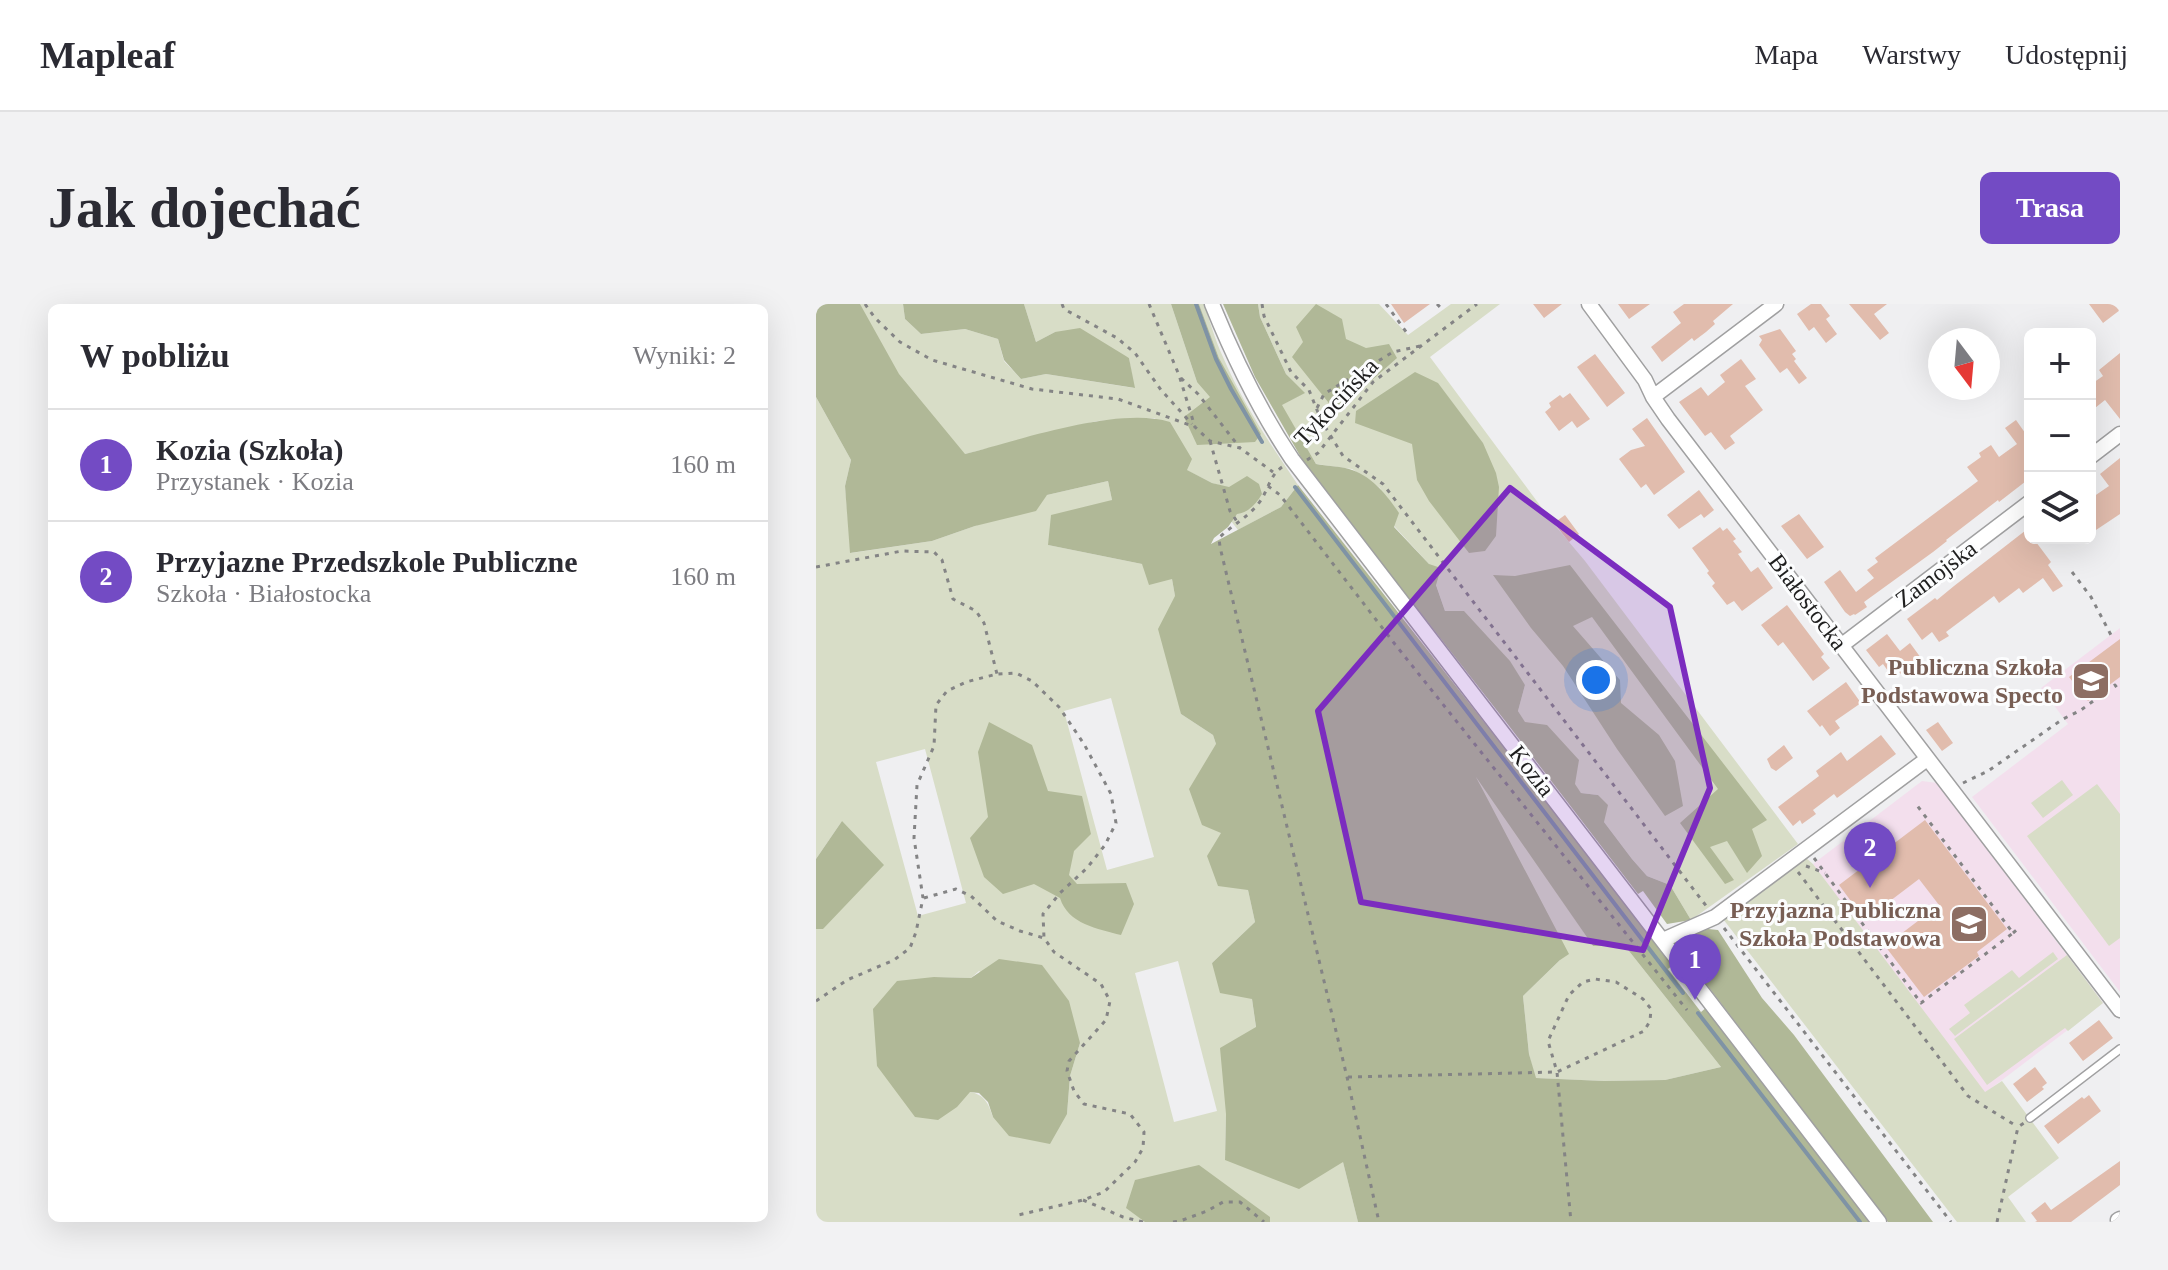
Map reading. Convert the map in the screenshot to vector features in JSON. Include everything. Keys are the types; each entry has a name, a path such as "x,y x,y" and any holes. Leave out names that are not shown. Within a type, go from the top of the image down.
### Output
{"street":[{"name":"Kozia","path":"1212,304 1251,392 1295,463 1879,1222"},
{"name":"Białostocka","path":"1589,304 1645,380 1653,397 2120,1010"},
{"path":"1653,397 1776,304"},
{"path":"2096,452 2120,434"},
{"name":"Zamojska","path":"1842,645 2024,507"},
{"path":"1663,940 1711,920 1793,862 1927,759"}],"lane":[{"path":"2030,1118 2120,1049"}],"path":[{"path":"865,304 900,342 932,360 1032,389 1118,399 1195,427"},
{"path":"1062,304 1064,309 1117,338 1135,353 1161,390 1210,441 1240,448"},
{"path":"1149,304 1179,375 1195,427"},
{"path":"1262,304 1264,316 1291,372 1309,390 1317,411 1343,456 1383,484 1712,912"},
{"path":"1386,304 1407,333"},
{"name":"Tykocińska","path":"1274,473 1318,453 1373,382 1477,304"},
{"path":"1317,411 1324,394 1393,352 1424,345"},
{"path":"1179,375 1240,448 1274,473 1262,500 1219,538 1220,547 1379,1222"},
{"path":"1210,441 1230,511 1238,523"},
{"path":"1268,486 1280,495 1687,1010"},
{"path":"816,567 902,551 934,552 942,560 953,599 976,611 984,623 997,674"},
{"path":"2072,572 2091,597 2112,637"},
{"path":"816,1001 847,980 894,960 910,948 923,898 914,838 917,785 934,746 936,705 947,691 966,682 997,674 1016,673 1032,681 1059,707 1084,744 1111,794 1116,823 1105,845 1087,868 1043,914 1044,938 1054,952 1101,984 1110,1001 1106,1020 1069,1061 1067,1071 1074,1091 1084,1104 1130,1114 1144,1132 1143,1148 1135,1162 1104,1192 1014,1216"},
{"path":"1953,789 1988,771 2115,685 2120,692"},
{"path":"1916,804 2013,933"},
{"path":"1809,852 1921,1003 2020,927"},
{"path":"1793,862 1825,873"},
{"path":"1793,862 1968,1096 2018,1127"},
{"path":"923,898 956,889 971,896 997,921 1044,938"},
{"path":"1719,922 1951,1222"},
{"path":"1347,1077 1557,1072 1644,1031 1650,1021 1651,1009 1643,999 1616,982 1601,979 1583,982 1569,995 1548,1041 1557,1072 1571,1222"},
{"path":"1997,1222 2018,1127 2030,1118"},
{"path":"1083,1200 1143,1222"},
{"path":"1173,1222 1207,1211 1223,1202 1240,1202 1264,1222"}],"highlighted area":[{"path":"1510,488 1670,607 1710,788 1643,950 1361,902 1318,711"}],"shaded area":[{"path":"2120,628 2120,992 1972,797 2068,724 2041,688"},
{"path":"1922,781 1937,783 2103,1003 1985,1093 1813,864"}],"green space":[{"path":"816,304 860,304 899,374 965,454 1097,421 1149,418 1170,422 1192,459 1187,470 1212,483 1229,487 1247,476 1259,484 1262,494 1257,501 1248,510 1237,514 1211,544 1281,507 1298,485 1674,964 1668,969 1701,1012 1707,1007 1870,1222 1358,1222 1343,1162 1299,1189 1225,1160 1226,1114 1220,1048 1256,1027 1252,999 1220,993 1212,963 1255,922 1248,890 1218,886 1207,856 1221,833 1202,825 1189,789 1216,744 1213,735 1181,714 1158,629 1175,596 1172,579 1149,585 1142,564 1048,545 1051,515 1112,500 1108,481 1047,495 1036,511 975,526 932,541 850,553 845,486 851,460 816,397","holes":["1476,777 1593,946 1625,946 1721,1067 1665,1080 1536,1078 1529,1054 1523,996 1569,954"]},
{"path":"841,304 903,304 905,319 921,334 965,329 998,339 1004,361 1021,379 1046,374 1134,388 1129,358 1055,332 1036,342 1024,304 1171,304 1197,382 1234,388 1199,304 1204,304 1220,351 1239,390 1298,485 1281,507 1238,530 1231,521 1237,513 1229,488 1186,470 1155,418 1097,421 965,454 961,466"},
{"path":"903,304 1024,304 1036,342 1055,332 1080,328 1129,358 1135,388 1046,374 1021,379 1004,360 998,339 965,329 921,334 905,319"},
{"path":"1171,304 1199,304 1219,358 1261,434 1255,442 1197,445 1184,417 1210,397 1197,382"},
{"path":"1223,304 1258,304 1260,317 1286,374 1305,393 1282,405 1316,464 1357,472 1378,486 1389,499 1399,513 1394,527 1429,564 1441,568 1436,585 1445,611 1464,611 1510,661 1525,685 1518,711 1525,722 1547,725 1579,760 1575,784 1581,793 1598,795 1608,805 1604,822 1647,876 1670,885 1691,920 1667,924 1643,891 1638,894 1307,468 1255,377"},
{"path":"1258,304 1379,304 1408,335 1451,304 1500,304 1430,357 1798,844 1691,920 1670,885 1647,876 1604,822 1598,795 1581,793 1525,723 1518,711 1525,685 1445,611 1429,564 1394,526 1380,488 1352,469 1316,464 1281,405 1304,393 1286,374 1260,317"},
{"path":"1316,304 1342,319 1346,339 1366,348 1389,344 1397,358 1336,412 1292,357 1303,342 1296,327"},
{"path":"1415,372 1438,383 1483,443 1496,473 1499,487 1496,536 1485,551 1469,553 1429,501 1417,480 1412,444 1355,423 1356,411"},
{"path":"816,397 851,460 845,486 851,553 932,541 1047,495 1108,481 1112,500 1048,545 1142,564 1172,579 1181,714 1213,735 1221,833 1248,890 1255,922 1212,963 1252,999 1256,1028 1226,1114 1225,1160 1343,1162 1358,1222 1270,1222 1269,1217 1145,1222 816,1222 816,929 823,929 842,821 816,859","holes":["1111,698 1154,857 1107,870 1064,711","925,749 966,903 918,916 876,762","1178,961 1217,1111 1174,1122 1135,973","979,971 1080,1043 1070,1076 1067,1114 993,1117 985,1100 970,1092 934,977 971,978"]},
{"path":"1570,565 1767,820 1752,829 1762,856 1747,873 1727,841 1710,847 1734,880 1725,884 1680,823 1718,789 1592,617 1573,626 1620,680 1621,703 1659,735 1675,761 1683,806 1665,816 1563,666 1493,575 1515,576"},
{"path":"989,722 1032,745 1048,791 1082,796 1091,834 1074,851 1069,875 1077,884 1126,883 1134,904 1121,935 1077,920 1060,898 1034,884 1003,894 984,877 970,838 988,817 978,752"},
{"path":"1472,768 1593,946 1625,946 1721,1067 1665,1080 1535,1078 1529,1054 1523,996 1560,960"},
{"path":"2062,780 2073,795 2043,818 2031,803"},
{"path":"2097,784 2120,814 2120,938 2109,946 2027,836"},
{"path":"842,821 884,865 823,929 816,929 816,859"},
{"path":"1806,858 1985,1092 2002,1081 2059,1158 2008,1197 2026,1222 1957,1222 1723,919"},
{"path":"1708,929 1718,930 1762,998 1794,1035 1933,1222 1888,1222 1675,943"},
{"path":"2053,952 2058,959 1955,1036 1949,1029 1970,1013 1964,1005 2012,970 2019,978"},
{"path":"2067,955 2103,1003 2068,1031 2065,1028 1987,1085 1954,1039"},
{"path":"999,959 1042,965 1069,1001 1080,1043 1070,1076 1067,1114 1050,1144 1009,1136 979,1093 970,1092 957,1107 938,1120 915,1117 877,1066 873,1009 897,981 934,977 971,978"},
{"path":"1199,1165 1270,1217 1270,1222 1145,1222 1126,1208 1135,1180"}],"building":[{"path":"1391,304 1430,304 1404,323"},
{"path":"1533,304 1562,304 1544,318"},
{"path":"1618,304 1650,304 1629,319"},
{"path":"1684,304 1733,304 1713,321 1715,324 1706,332 1694,341 1692,338 1662,362 1651,347 1681,323 1673,312"},
{"path":"1811,304 1821,304 1830,316 1826,319 1837,334 1826,343 1814,327 1809,331 1797,314"},
{"path":"1849,304 1887,304 1874,314 1889,333 1880,340"},
{"path":"2089,304 2120,304 2120,310 2103,323"},
{"path":"1780,329 1796,351 1792,354 1796,359 1794,361 1807,378 1799,384 1787,368 1780,373 1759,345 1762,340 1759,336"},
{"path":"2120,353 2120,419 2105,400 2096,407 2096,381 2103,376 2099,370"},
{"path":"1595,354 1625,393 1607,407 1577,367"},
{"path":"1741,359 1756,379 1745,386 1763,410 1730,436 1735,443 1725,450 1711,432 1705,436 1679,402 1701,387 1708,396 1725,382 1720,375"},
{"path":"1570,393 1590,419 1577,428 1572,421 1559,431 1545,412 1551,407 1549,403 1560,395 1563,398"},
{"path":"1647,418 1685,472 1654,495 1646,484 1641,488 1619,459 1631,450 1645,446 1632,429"},
{"path":"2016,420 2024,431 2024,483 1864,602 1867,607 1855,615 1845,612 1824,582 1840,570 1856,592 1874,578 1867,570 1878,562 1875,558 1978,481 1967,467 1981,457 1979,453 1991,445 1999,457 2017,444 2005,428"},
{"path":"2120,458 2120,514 2096,530 2096,495 2109,486 2100,474"},
{"path":"1699,490 1714,510 1704,518 1701,514 1679,529 1667,515"},
{"path":"1799,514 1824,547 1807,559 1781,526"},
{"path":"1565,515 1579,534 1569,542 1554,523"},
{"path":"1720,527 1723,531 1727,528 1736,539 1733,541 1742,552 1738,554 1751,572 1758,567 1773,588 1742,611 1734,601 1727,605 1712,586 1715,583 1707,573 1709,571 1692,548"},
{"path":"2024,532 2024,544 2038,544 2063,586 2053,592 2043,578 2023,593 2019,588 1999,603 1994,596 1946,632 1949,636 1939,642 1932,632 1922,640 1907,619 1935,598 1937,600"},
{"path":"1787,605 1824,654 1821,657 1830,668 1813,681 1783,642 1778,646 1761,625"},
{"path":"1887,634 1900,651 1910,643 1921,658 1901,674 1894,666 1888,671 1883,664 1879,667 1866,650"},
{"path":"2120,639 2120,677 2088,701 2069,677"},
{"path":"1846,682 1861,703 1835,721 1840,728 1830,736 1807,711"},
{"path":"1938,722 1953,743 1942,751 1926,730"},
{"path":"1881,735 1896,754 1837,798 1834,794 1813,810 1816,814 1802,824 1800,820 1793,826 1778,807 1819,776 1816,771 1841,752 1847,761"},
{"path":"1784,745 1793,758 1776,771 1767,759"},
{"path":"1925,820 2007,929 1977,952 1979,956 1924,997 1885,946 1939,905 1919,879 1865,920 1839,885"},
{"path":"2099,1020 2113,1038 2083,1061 2069,1043"},
{"path":"2035,1067 2047,1083 2027,1102 2013,1084"},
{"path":"2089,1095 2101,1111 2058,1144 2044,1126"},
{"path":"2120,1161 2120,1185 2071,1222 2035,1222 2031,1213 2045,1202 2051,1210"}],"waterway":[{"path":"1196,304 1216,359 1262,442"},
{"path":"1295,487 1683,993"},
{"path":"1698,1013 1860,1222"}],"place":[{"name":"Publiczna Szkoła Podstawowa Specto","path":"2091,681"},
{"name":"Przyjazne Przedszkole Publiczne","path":"1870,888"},
{"name":"Przyjazna Publiczna Szkoła Podstawowa","path":"1969,924"},
{"name":"Kozia (Szkoła)","path":"1695,1000"}]}
